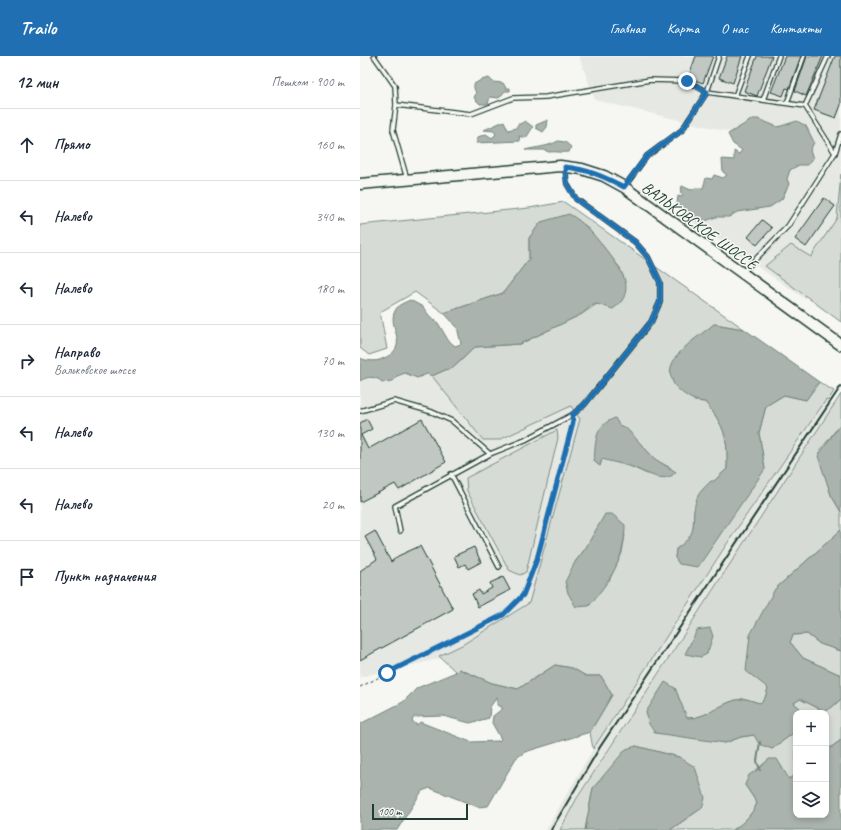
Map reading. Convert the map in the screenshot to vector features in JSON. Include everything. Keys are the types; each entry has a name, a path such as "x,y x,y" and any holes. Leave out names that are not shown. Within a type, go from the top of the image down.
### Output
{"main road":[{"name":"ВАЛЬКОВСКОЕ ШОССЕ","path":"360,184 524,168 565,167 582,169 597,174 624,187 741,274 841,345"}],"lane":[{"path":"374,56 395,86 396,105 392,130 408,180"},
{"path":"624,187 647,156 682,130 707,92 719,56"},
{"path":"735,96 750,56"},
{"path":"763,100 779,56"},
{"path":"787,103 804,56"},
{"path":"806,106 828,56"},
{"path":"396,105 471,114 513,98 546,97 650,80 687,81 707,92 806,106 835,153"},
{"path":"741,274 788,226 835,153 841,134"},
{"path":"400,531 395,506 451,474 490,454 525,440 572,415 584,405 651,322 660,302 660,282 648,257 635,242 576,199 567,184 565,167"},
{"path":"360,411 394,401 432,412 452,421 490,454"},
{"path":"451,474 499,566"}],"path":[{"path":"360,687 503,615 523,595 537,559 573,422 572,415"}],"shaded area":[{"path":"579,56 841,56 841,218 805,299 691,221 789,146 595,100"},
{"path":"489,78 493,82 503,83 506,88 510,88 510,91 505,91 499,98 490,97 488,104 480,104 474,98 476,93 474,84"},
{"path":"753,119 758,119 778,127 797,121 806,126 814,142 810,151 813,158 808,165 799,165 790,170 787,179 789,184 782,199 770,207 737,212 729,217 716,217 700,223 677,204 678,196 682,197 683,195 680,193 682,186 691,190 695,188 703,188 706,178 712,179 714,175 723,178 727,175 723,172 722,159 734,160 734,151 739,154 742,150 733,144 728,134"},
{"path":"548,120 547,127 543,132 536,128 536,125"},
{"path":"504,121 508,130 516,128 518,124 525,121 533,127 526,138 519,136 520,141 476,143 478,137 486,134 492,138 496,134 494,131 484,130"},
{"path":"558,141 565,142 571,147 569,152 525,150 546,146"},
{"path":"841,174 841,322 765,266 791,245 811,257 837,218"},
{"path":"564,202 744,329 714,324 675,357 694,401 705,402 721,425 726,440 727,469 714,481 694,511 693,532 685,543 676,549 675,558 765,469 759,433 766,406 784,395 806,400 819,382 834,391 828,401 826,400 736,530 593,749 590,732 612,695 601,676 586,676 572,668 555,665 518,689 492,683 459,669 456,672 439,656 462,645 529,603 580,419 571,406 499,440 483,440 432,376 453,368 475,347 520,344 582,314 597,304 621,269 585,225 541,222 529,238 529,259 503,293 444,313 415,292 380,312 387,349 369,355 360,348 360,225 529,208","holes":["626,428 655,460 671,468 647,474 632,467 602,458 600,466 594,461","598,527 625,535 622,553 609,581 575,562 585,549"]},
{"path":"569,214 583,224 595,237 620,269 624,277 626,285 625,294 621,302 613,309 597,304 591,306 582,314 520,344 475,347 453,368 432,376 427,374 417,378 405,373 397,376 393,381 382,382 371,377 360,381 360,358 377,361 391,354 396,349 397,336 393,317 399,305 410,300 423,307 431,318 438,323 448,340 455,346 461,344 457,327 444,313 503,293 529,259 529,238 541,222"},
{"path":"714,324 744,329 819,382 806,400 784,395 766,406 759,433 765,469 698,567 679,564 675,558 676,549 689,537 692,531 695,507 699,494 711,481 714,481 727,469 726,441 721,426 712,410 705,402 690,398 677,388 673,382 670,371 672,363 684,348"},
{"path":"401,362 571,396 585,434 537,600 447,657 360,677 360,368"},
{"path":"841,394 841,423 819,452 831,495 841,512 841,530 775,589 768,689 765,698 760,703 744,699 735,700 702,716 686,718 675,688 646,712 725,743 741,737 754,735 772,749 793,733 793,776 789,779 769,759 755,771 749,777 745,785 757,803 754,810 743,823 733,830 670,830 702,808 679,757 636,746 593,788 585,830 560,830 577,798"},
{"path":"826,400 834,405 578,795 560,830 546,830 593,749 736,530"},
{"path":"615,418 619,425 626,428 655,459 676,472 666,478 653,476 629,466 602,459 600,466 594,461 597,435 603,425"},
{"path":"841,423 841,512 831,495 818,456"},
{"path":"557,430 558,438 526,572 520,575 509,570 467,491 466,478"},
{"path":"605,514 612,514 625,525 622,549 619,559 610,578 589,606 576,607 568,593 565,582 575,562 585,549"},
{"path":"841,530 841,651 820,644 807,634 793,635 790,642 803,658 841,675 841,699 826,710 822,710 800,699 794,703 802,710 793,710 793,733 772,749 759,744 754,735 741,737 725,743 655,733 649,724 646,712 665,682 675,688 687,718 702,716 734,700 744,699 760,703 765,698 768,688 746,671 750,635 775,589"},
{"path":"710,628 713,636 707,654 701,657 685,654 697,630"},
{"path":"807,634 820,644 841,651 841,675 803,658 790,642 793,635"},
{"path":"555,665 572,668 586,676 601,676 612,695 590,732 525,752 516,758 488,806 478,807 430,788 422,791 397,830 360,830 360,724 403,702 417,688 456,672 459,669 492,683 518,689","holes":["497,697 497,705 502,707 502,709 493,716 492,723 501,739 499,741 471,742 420,722 417,725 412,721 414,717 443,716 470,723 489,718 490,707"]},
{"path":"800,699 822,710 802,710 794,703"},
{"path":"841,699 841,740 829,749 829,710 826,710"},
{"path":"841,740 841,830 733,830 747,818 757,803 745,785 749,775 759,769 769,759 777,759 789,779 793,776 793,818 829,818 829,749"},
{"path":"636,746 679,757 695,767 705,798 702,808 670,830 585,830 593,788 626,749"}],"building":[{"path":"696,56 713,56 703,83 688,78"},
{"path":"727,56 742,56 733,83 719,78"},
{"path":"757,56 772,56 757,96 744,91"},
{"path":"785,56 801,56 789,89 786,88 783,96 771,92"},
{"path":"807,56 823,56 806,96 795,91"},
{"path":"835,56 841,56 841,105 836,118 814,110"},
{"path":"824,198 835,206 806,247 795,239"},
{"path":"762,220 772,228 757,245 748,237"},
{"path":"367,419 372,429 361,435 368,449 422,419 446,462 399,490 395,484 360,502 360,423"},
{"path":"375,531 391,562 398,556 420,546 453,609 360,660 360,571 377,559 365,537"},
{"path":"474,547 481,562 468,569 465,564 459,567 454,556"},
{"path":"503,577 510,590 478,607 472,594 479,590 481,594 492,588 490,583"}],"waterway":[{"path":"760,742 757,761 760,770"}],"railway":[{"path":"551,830 600,747 841,386"}],"route":[{"path":"387,673 503,615 523,595 537,559 573,422 572,415 584,405 651,322 660,302 660,282 648,257 635,242 576,199 567,184 565,167 582,169 604,176 624,187 647,156 682,130 707,92 687,81"}]}
